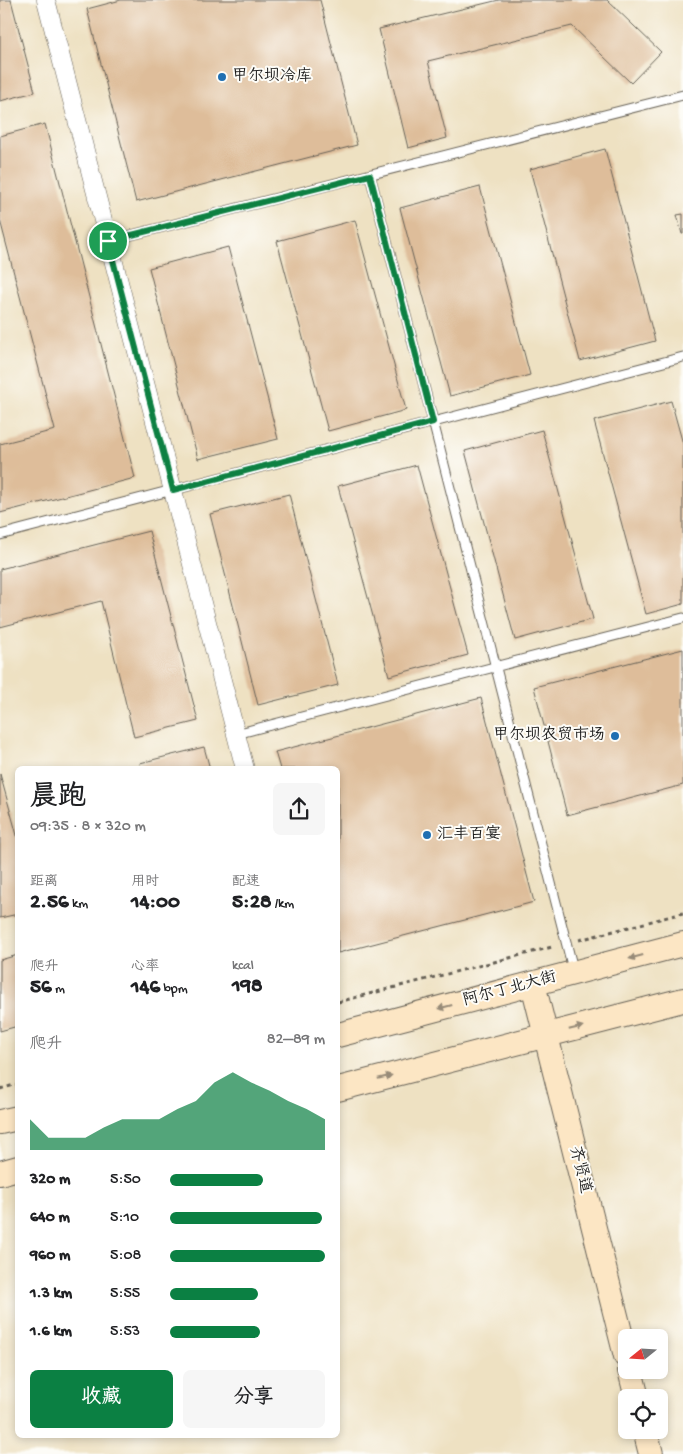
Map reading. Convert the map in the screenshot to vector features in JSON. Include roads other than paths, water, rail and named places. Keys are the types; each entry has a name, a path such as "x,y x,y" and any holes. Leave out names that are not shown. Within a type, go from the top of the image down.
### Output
{"main road":[{"name":"阿尔丁北大街","path":"340,1034 683,944"},
{"name":"齐贤道","path":"533,984 619,1329"},
{"path":"340,1088 683,1000"},
{"path":"0,1122 15,1119"},
{"path":"0,1172 15,1169"},
{"path":"647,1439 651,1454"}],"street":[{"path":"46,0 244,766"}],"lane":[{"path":"108,241 683,95"},
{"path":"370,175 574,973"},
{"path":"0,535 683,357"},
{"path":"236,734 683,618"}],"place":[{"name":"甲尔坝冷库","path":"222,77"},
{"name":"甲尔坝农贸市场","path":"615,736"},
{"name":"汇丰百宴","path":"427,835"}]}
